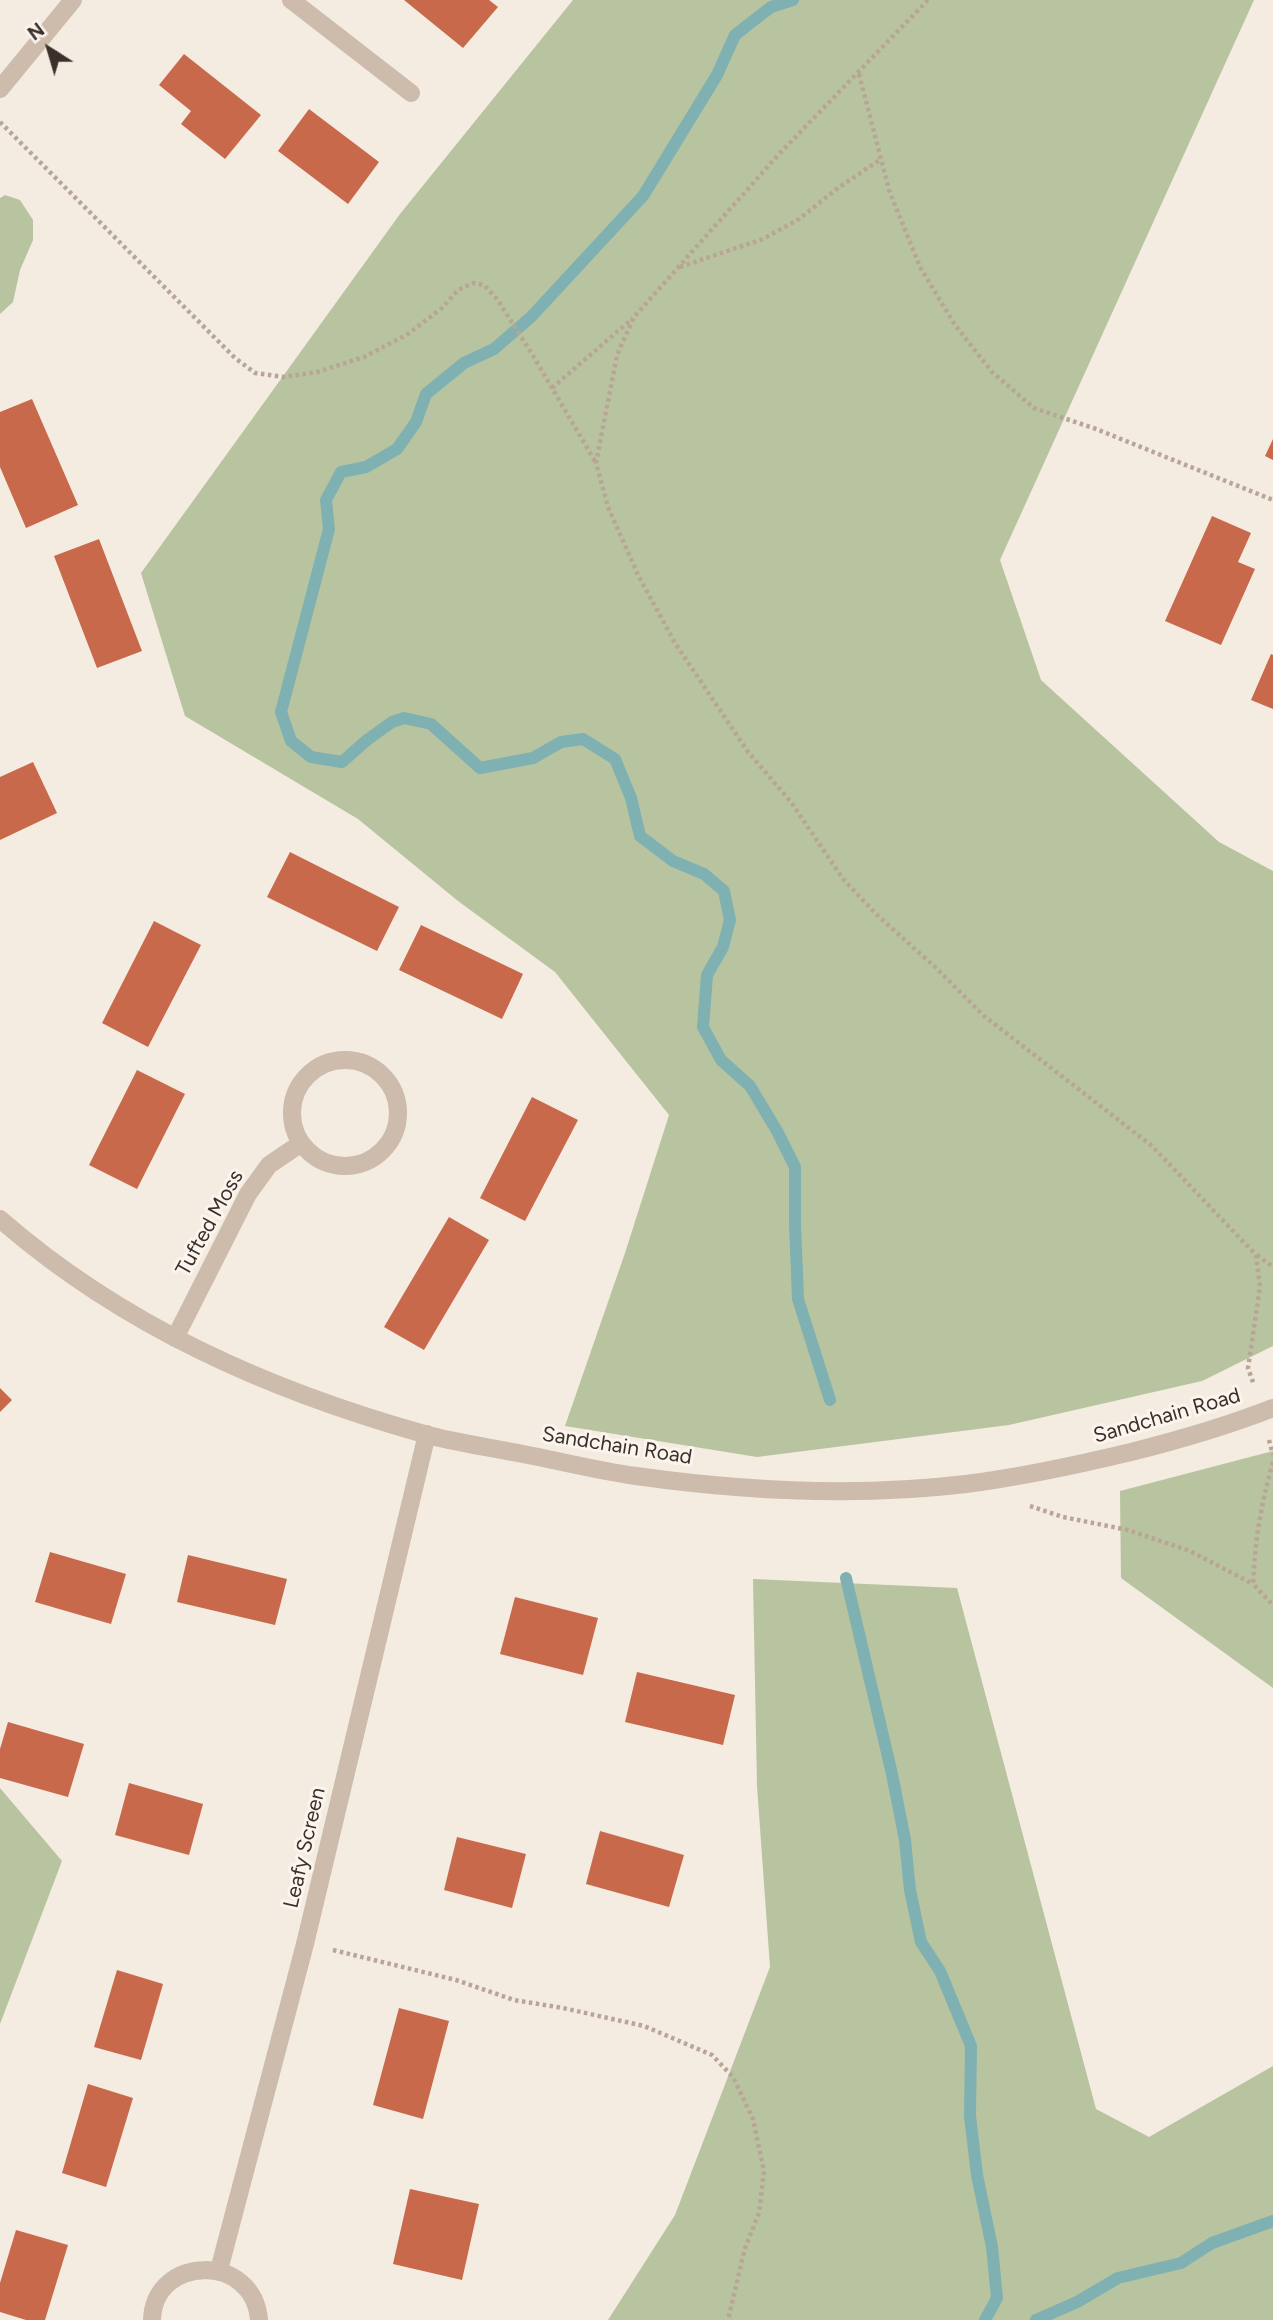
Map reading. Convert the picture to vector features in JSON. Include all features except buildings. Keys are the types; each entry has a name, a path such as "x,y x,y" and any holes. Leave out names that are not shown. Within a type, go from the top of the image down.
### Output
{"street":[{"path":"0,89 73,0"},
{"path":"291,0 411,93"},
{"path":"344,1060 365,1064 382,1075 393,1090 398,1111 396,1129 386,1147 367,1162 352,1166 333,1166 316,1158 300,1144 292,1121 294,1096 303,1079 324,1064 344,1060"},
{"name":"Tufted Moss","path":"174,1338 248,1194 269,1165 300,1144"},
{"name":"Sandchain Road","path":"0,1219 97,1294 174,1338 268,1383 427,1434 635,1476 791,1490 880,1490 966,1484 1086,1462 1176,1440 1268,1410"},
{"name":"Leafy Screen","path":"219,2270 305,1944 427,1434"},
{"path":"152,2320 158,2297 173,2279 196,2269 219,2270 244,2285 256,2303 259,2320"}],"path":[{"path":"551,388 634,317 779,154 928,0"},
{"path":"859,74 889,190 920,267 955,325 992,372 1034,408 1096,429 1273,500"},
{"path":"0,122 234,358 255,373 284,377 317,372 364,357 408,334 442,307 458,289 473,283 484,285 497,299 532,354 596,463 608,507 633,564 674,643 748,752 791,802 844,879 876,914 984,1016 1152,1146 1255,1255 1273,1267"},
{"path":"679,267 763,239 799,219 881,159"},
{"path":"596,463 617,355 634,317"},
{"path":"1255,1255 1260,1287 1248,1367 1268,1410 1273,1455"},
{"path":"1253,1584 1255,1539 1273,1462"},
{"path":"1027,1504 1063,1517 1128,1530 1190,1551 1253,1584 1273,1605"},
{"path":"305,1944 456,1980 514,2000 643,2026 712,2055 733,2077 753,2119 764,2171 758,2213 745,2248 728,2320"}],"green space":[{"path":"573,0 1254,0 1000,560 1041,680 1219,842 1273,871 1273,1346 1202,1381 1009,1425 757,1457 565,1426 669,1115 555,972 458,901 358,819 185,716 141,573 400,214"},
{"path":"5,195 20,200 33,220 33,240 20,270 13,302 0,314 0,198"},
{"path":"1273,1451 1273,1688 1121,1578 1120,1491"},
{"path":"753,1579 957,1588 1096,2109 1149,2137 1273,2066 1273,2320 608,2320 675,2215 770,1967 757,1786"},
{"path":"0,1788 62,1861 0,2024"}],"waterway":[{"path":"793,0 771,7 735,35 717,75 643,196 531,317 494,349 464,363 426,394 416,422 397,449 366,467 341,472 326,500 329,529 281,712 291,741 311,757 342,762 392,722 404,718 431,724 480,768 533,758 561,742 583,739 615,759 631,798 640,836 673,861 704,874 724,891 730,920 723,947 707,975 703,1027 721,1060 750,1086 795,1167 798,1299 830,1400"},
{"path":"846,1578 892,1774 921,1942 940,1971 971,2046 970,2116 977,2175 992,2247 997,2298 985,2320"},
{"path":"1036,2320 1077,2302 1118,2278 1181,2263 1212,2243 1273,2221"}]}
